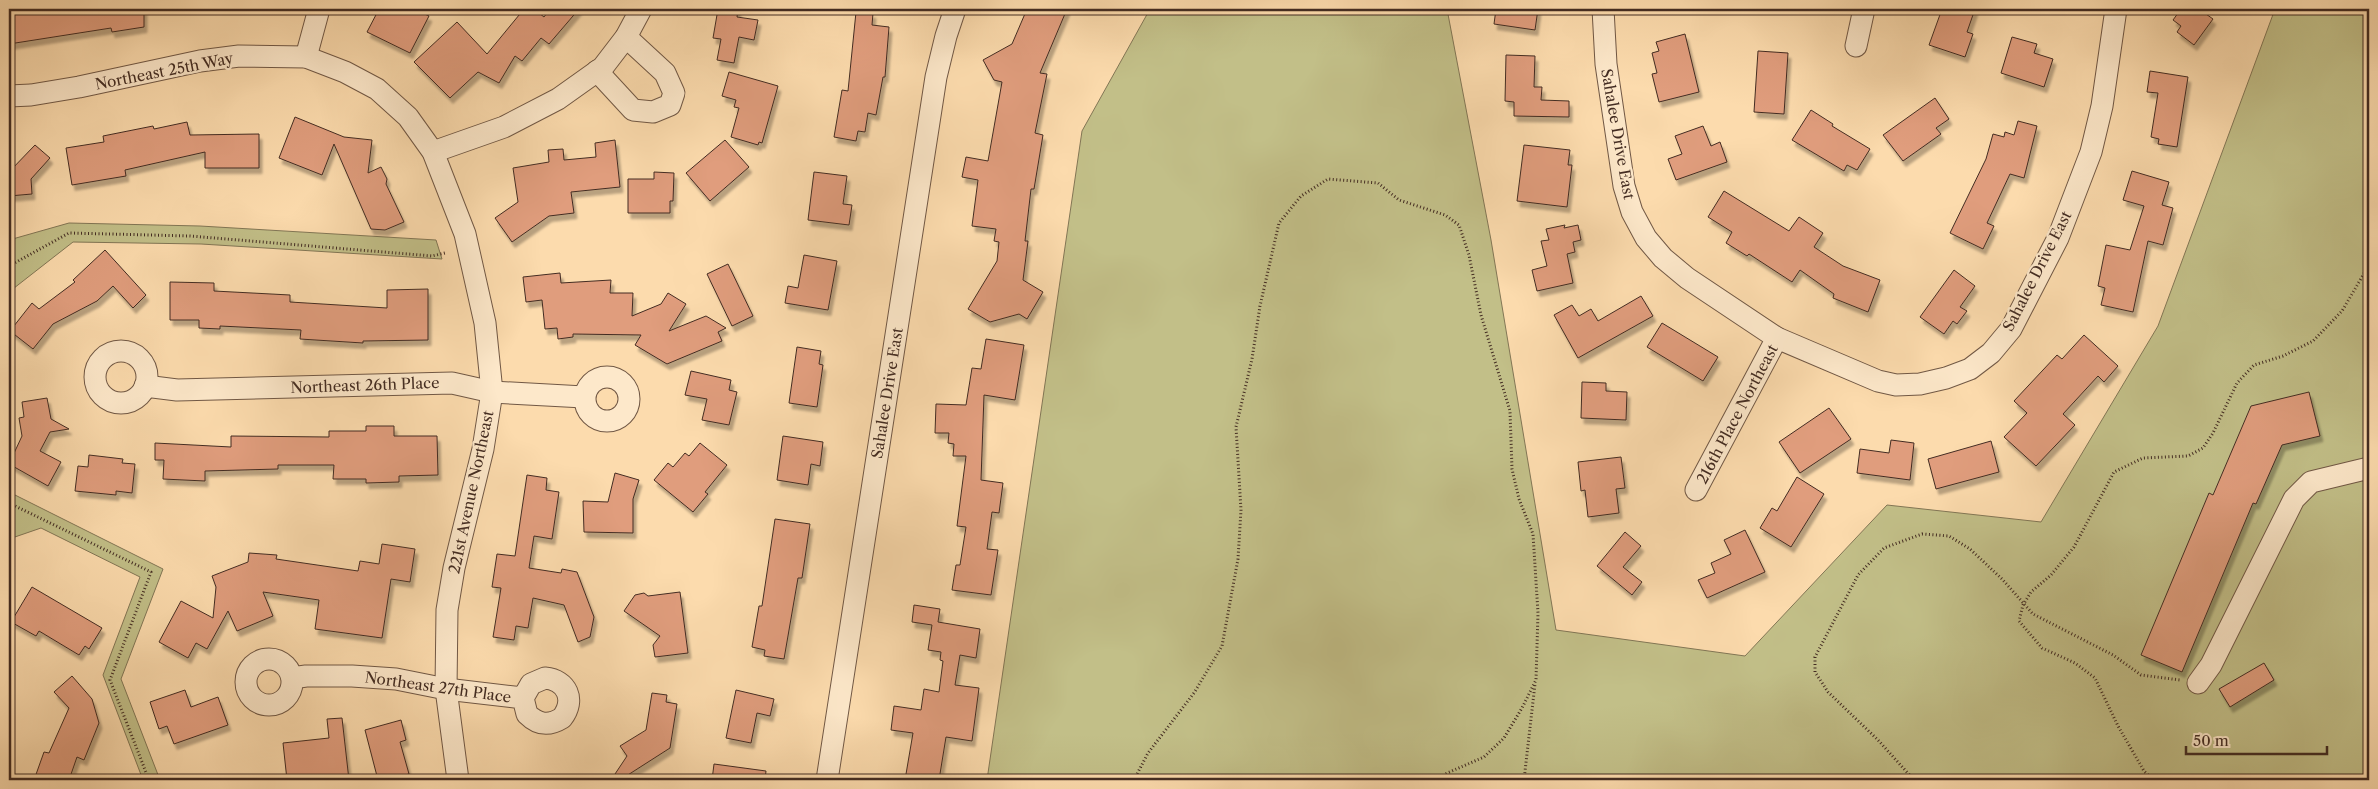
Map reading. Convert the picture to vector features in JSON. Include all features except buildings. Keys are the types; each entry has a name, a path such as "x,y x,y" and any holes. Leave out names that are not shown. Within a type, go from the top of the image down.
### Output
{"street":[{"path":"306,57 319,9"},
{"path":"434,152 504,127 558,99 596,71 626,37 641,9"},
{"name":"Sahalee Drive East","path":"826,780 936,77 946,36 956,9"},
{"name":"Sahalee Drive East","path":"1603,9 1606,64 1624,186 1632,212 1646,238 1663,258 1687,278 1777,338 1878,381 1896,385 1920,384 1946,378 1970,369 1991,353 2011,329 2058,238 2091,152 2102,106 2116,9"},
{"path":"1856,46 1864,9"},
{"path":"596,71 633,110 653,112 670,105 674,93 665,73 626,37"},
{"name":"Northeast 25th Way","path":"9,96 31,95 79,87 200,61 239,56 306,57 345,72 377,89 408,116 434,152"},
{"name":"221st Avenue Northeast","path":"434,152 465,234 485,323 492,392 483,449 454,568 447,610 446,689 458,780"},
{"name":"216th Place Northeast","path":"1696,490 1777,338"},
{"name":"Northeast 26th Place","path":"145,386 177,390 452,383 492,392 584,397"},
{"path":"2198,683 2211,665 2294,499 2311,482 2369,468"},
{"name":"Northeast 27th Place","path":"292,678 306,676 352,676 396,679 446,689 523,698"}],"path":[{"path":"1134,780 1148,753 1194,693 1222,646 1238,559 1241,510 1236,427 1252,359 1260,306 1279,223 1301,196 1328,179 1378,183 1399,200 1445,214 1458,225 1469,255 1484,323 1510,411 1512,469 1519,499 1533,534 1538,613 1536,680 1524,780"},
{"path":"9,266 69,233 190,236 432,256 445,253"},
{"path":"2153,780 2144,771 2118,726 2095,678 2076,663 2042,648 2019,621 2023,605 2031,592 2051,575 2074,547 2114,472 2143,458 2188,456 2203,448 2214,433 2237,383 2254,365 2283,356 2312,341 2342,310 2369,265"},
{"path":"9,503 151,572 110,680 149,780"},
{"path":"1914,780 1878,740 1828,692 1815,672 1815,657 1858,575 1884,548 1922,534 1949,536 1970,549 1996,573 2033,614 2114,655 2141,675 2198,683"},
{"path":"1438,780 1445,774 1484,758 1504,738 1536,680"}],"shaded area":[{"path":"1150,9 1447,9 1491,240 1556,630 1745,656 1887,505 2041,522 2158,326 2275,9 2369,9 2369,780 987,780 1082,131"},
{"path":"69,223 200,226 436,240 442,259 201,244 73,242 9,292 9,240"},
{"path":"9,492 163,569 121,679 160,780 143,780 103,675 140,577 41,528 9,539"}]}
